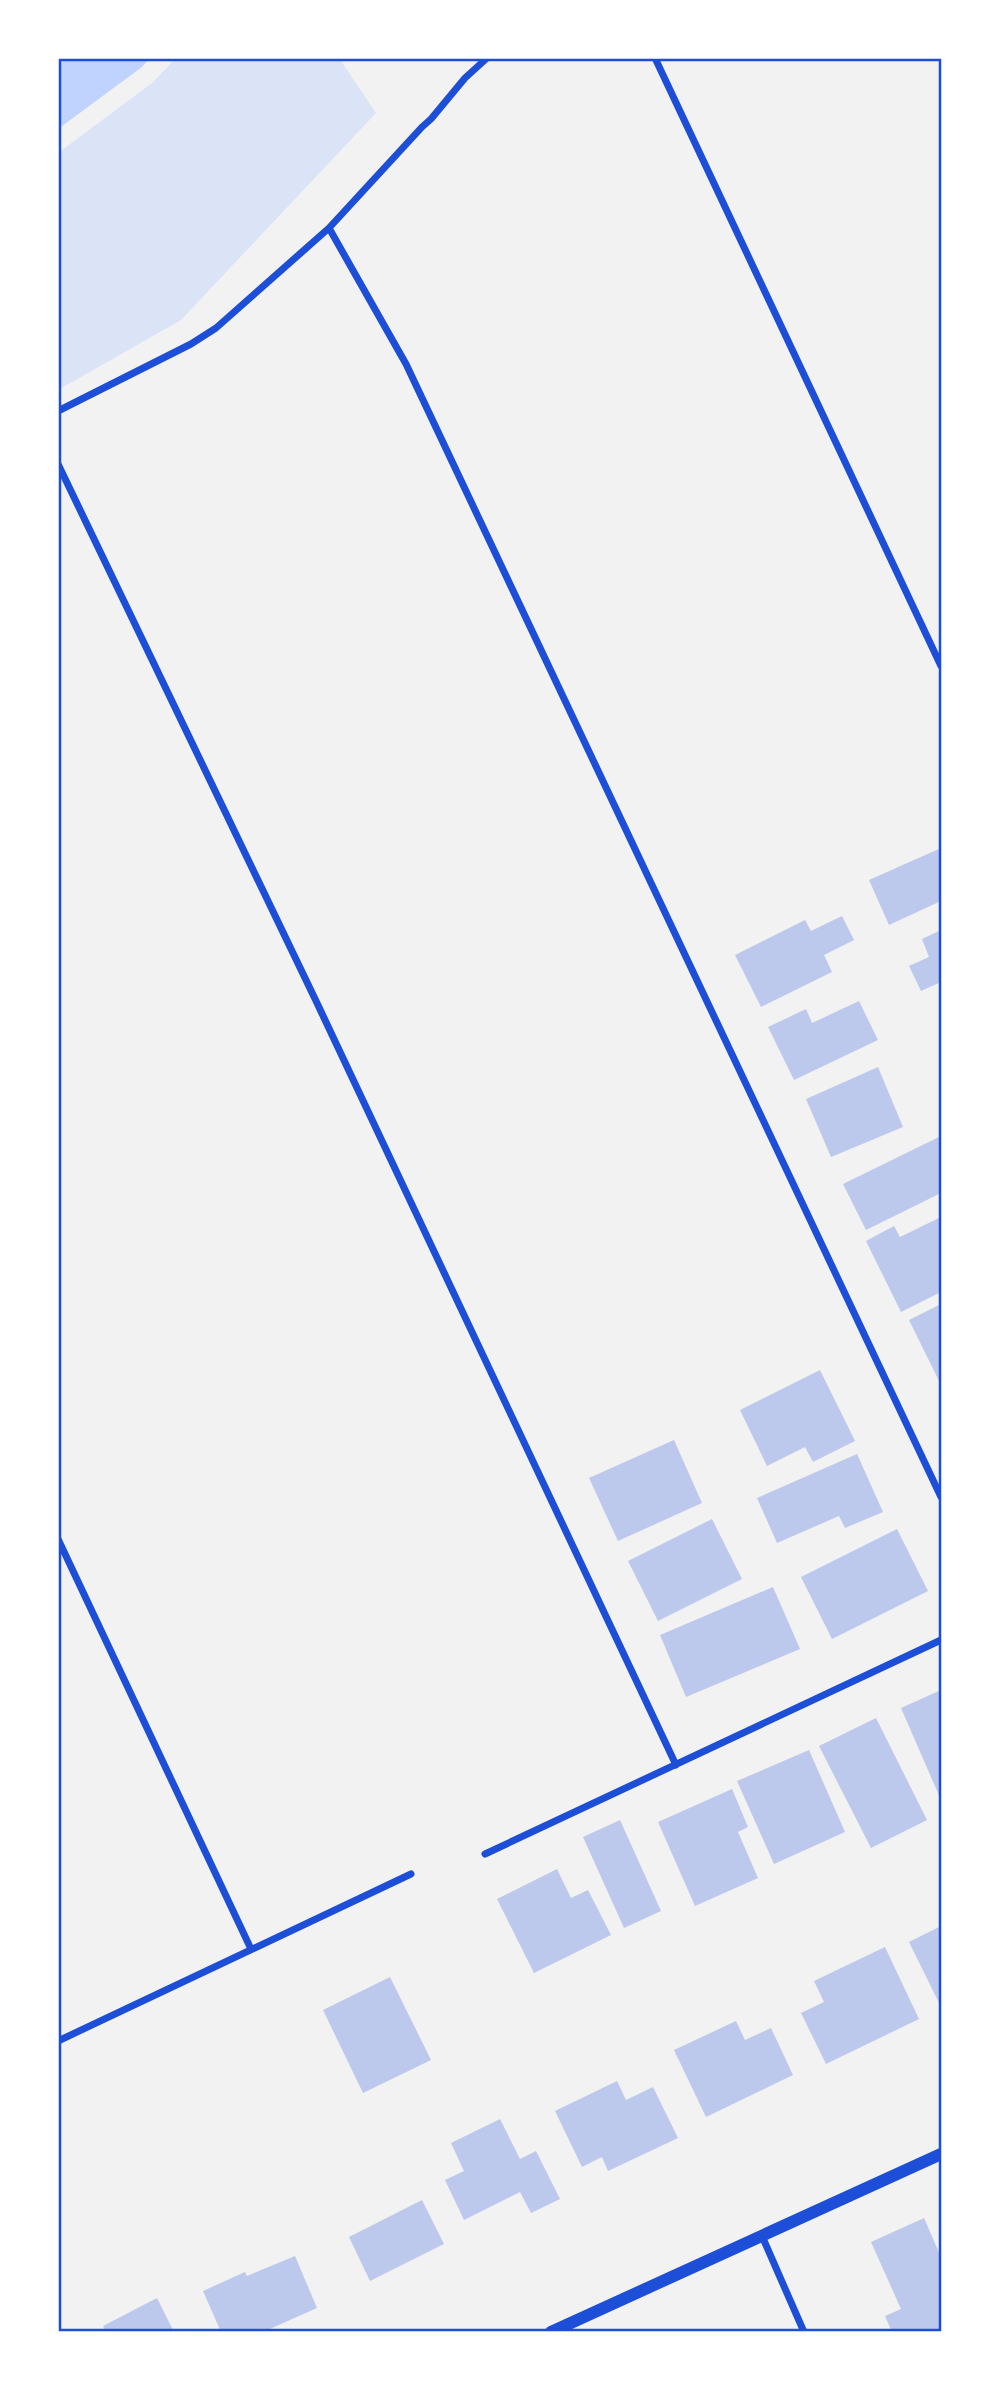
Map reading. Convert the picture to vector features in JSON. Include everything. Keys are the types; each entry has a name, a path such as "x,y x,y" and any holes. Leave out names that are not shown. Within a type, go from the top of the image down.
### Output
{"street":[{"path":"58,411 191,344 216,328 329,228 422,127 432,120 465,78 487,58"},
{"path":"655,58 941,666"},
{"path":"329,228 406,364 941,1497"},
{"path":"58,464 317,1003 676,1765"},
{"path":"58,1539 251,1949"},
{"path":"485,1854 941,1640"},
{"path":"58,2041 411,1874"},
{"path":"551,2332 941,2154"},
{"path":"762,2236 804,2332"}],"shaded area":[{"path":"176,58 339,58 376,113 181,320 58,390 58,153 152,83"}],"water":[{"path":"58,58 150,58 142,67 58,129"}],"building":[{"path":"941,848 941,901 889,925 869,880"},
{"path":"842,916 854,940 824,955 832,972 761,1007 735,955 805,920 811,931"},
{"path":"941,930 941,982 921,991 909,966 929,957 922,939"},
{"path":"859,1001 878,1040 794,1080 768,1027 806,1009 812,1023"},
{"path":"878,1067 903,1127 831,1157 806,1099"},
{"path":"941,1136 941,1193 866,1230 843,1184"},
{"path":"941,1217 941,1292 901,1312 866,1241 894,1226 900,1237"},
{"path":"941,1304 941,1385 909,1320"},
{"path":"820,1370 855,1441 813,1462 805,1447 767,1466 740,1410"},
{"path":"674,1440 702,1503 618,1541 589,1478"},
{"path":"857,1454 883,1512 845,1528 839,1516 777,1543 757,1498"},
{"path":"712,1519 742,1579 658,1621 628,1561"},
{"path":"897,1529 928,1591 832,1639 801,1577"},
{"path":"773,1587 800,1649 686,1697 660,1635"},
{"path":"941,1690 941,1800 901,1708"},
{"path":"876,1718 927,1820 871,1848 819,1746"},
{"path":"809,1750 845,1832 774,1864 737,1781"},
{"path":"732,1789 748,1827 738,1832 758,1878 695,1906 658,1822"},
{"path":"620,1820 661,1911 624,1928 583,1837"},
{"path":"557,1869 571,1898 588,1890 611,1935 534,1973 497,1899"},
{"path":"941,1926 941,2007 909,1942"},
{"path":"885,1947 919,2019 826,2064 801,2013 824,2002 814,1981"},
{"path":"390,1977 431,2060 363,2093 323,2010"},
{"path":"736,2021 745,2040 771,2028 793,2075 706,2117 674,2050"},
{"path":"617,2081 626,2100 653,2087 678,2138 608,2171 602,2157 582,2167 555,2111"},
{"path":"500,2119 520,2159 536,2151 560,2199 531,2213 520,2192 464,2220 445,2180 464,2171 451,2143"},
{"path":"422,2200 444,2244 370,2281 349,2237"},
{"path":"924,2218 941,2257 941,2332 892,2332 885,2316 901,2309 871,2242"},
{"path":"295,2256 317,2308 263,2332 221,2332 203,2291 245,2272 247,2276"},
{"path":"157,2298 174,2332 106,2332 103,2326"}]}
